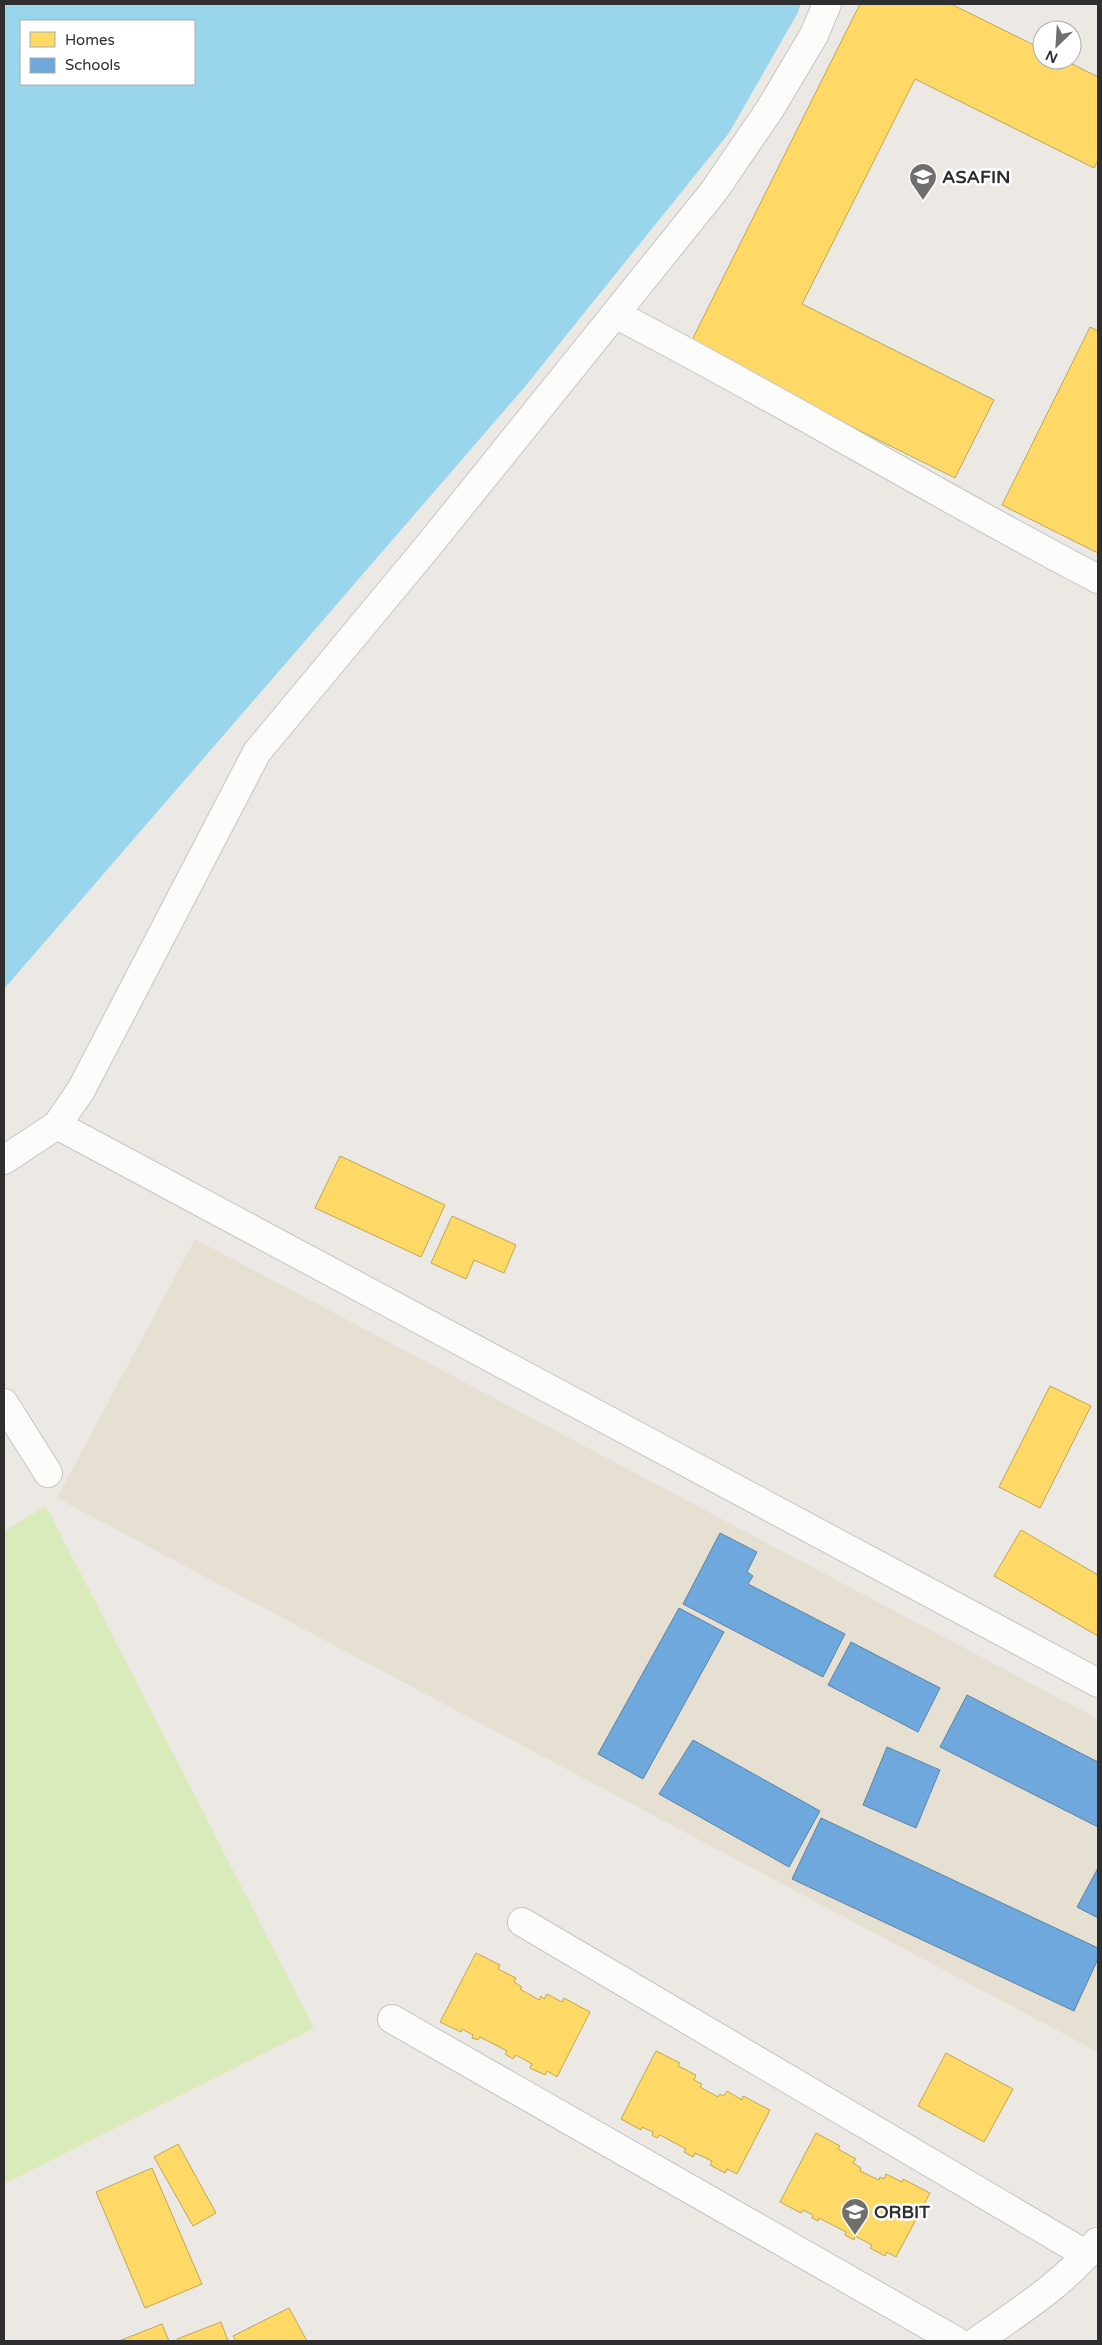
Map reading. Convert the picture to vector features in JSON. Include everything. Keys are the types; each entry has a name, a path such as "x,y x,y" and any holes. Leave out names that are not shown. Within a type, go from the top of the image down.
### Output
{"street":[{"path":"4,1160 57,1125 81,1090 256,752 429,545 714,191 765,118 814,35 827,4"},
{"path":"615,314 801,414 1033,545 1098,579"},
{"path":"57,1125 1098,1683"},
{"path":"4,1403 48,1473"},
{"path":"522,1922 1092,2248 1042,2296 978,2341"},
{"path":"392,2019 956,2341"}],"shaded area":[{"path":"195,1239 1098,1719 1098,2052 57,1498"}],"green space":[{"path":"46,1506 314,2028 4,2184 4,1531"}],"water":[{"path":"4,4 801,4 729,133 523,389 4,989"}],"building: Homes":[{"path":"860,4 951,4 1032,44 1032,70 1082,69 1098,77 1098,160 1094,168 915,79 802,304 994,400 955,478 689,346"},
{"path":"1090,327 1098,331 1098,553 1002,505"},
{"path":"340,1156 445,1205 421,1257 315,1208"},
{"path":"452,1216 516,1245 504,1273 474,1260 466,1279 431,1263"},
{"path":"1050,1386 1091,1406 1040,1508 999,1487"},
{"path":"1021,1530 1098,1575 1098,1636 994,1576"},
{"path":"476,1953 500,1965 498,1969 516,1978 514,1982 522,1987 520,1989 539,2000 541,1996 544,1999 547,1994 562,2002 564,1998 590,2012 557,2077 547,2071 545,2075 530,2068 532,2064 516,2055 513,2059 505,2054 507,2051 480,2037 478,2040 472,2038 473,2035 462,2029 461,2032 440,2022"},
{"path":"656,2051 680,2063 678,2066 696,2075 694,2080 702,2084 700,2087 718,2097 720,2094 724,2096 727,2091 742,2100 743,2096 770,2110 737,2174 727,2169 725,2173 710,2165 712,2161 695,2153 693,2157 684,2152 686,2149 660,2135 657,2138 652,2135 653,2132 642,2127 641,2130 621,2119"},
{"path":"946,2053 1013,2089 984,2142 918,2106"},
{"path":"816,2133 840,2146 838,2149 856,2159 853,2163 861,2168 860,2171 879,2180 880,2177 884,2179 886,2174 902,2182 903,2179 930,2193 896,2257 887,2252 885,2256 870,2248 872,2245 855,2236 854,2240 845,2235 846,2232 819,2218 818,2221 812,2218 813,2215 803,2210 801,2213 780,2202"},
{"path":"178,2144 216,2213 193,2226 154,2157"},
{"path":"152,2168 202,2284 145,2308 96,2192"},
{"path":"289,2308 307,2341 236,2341 233,2336"},
{"path":"221,2322 228,2341 178,2341 177,2339"},
{"path":"162,2324 169,2341 119,2341"}],"building: Schools":[{"path":"720,1533 757,1552 747,1572 753,1576 748,1584 845,1634 823,1677 683,1604"},
{"path":"679,1608 724,1632 643,1779 598,1754"},
{"path":"851,1642 940,1688 918,1732 828,1685"},
{"path":"967,1695 1098,1762 1098,1827 940,1747"},
{"path":"693,1740 820,1811 789,1867 659,1794"},
{"path":"887,1747 940,1770 916,1828 863,1805"},
{"path":"821,1818 1098,1948 1098,1959 1074,2011 792,1879"},
{"path":"1098,1868 1098,1918 1077,1907"}],"place":[{"name":"ASAFIN","path":"923,201"},
{"name":"ORBIT","path":"855,2236"}]}
